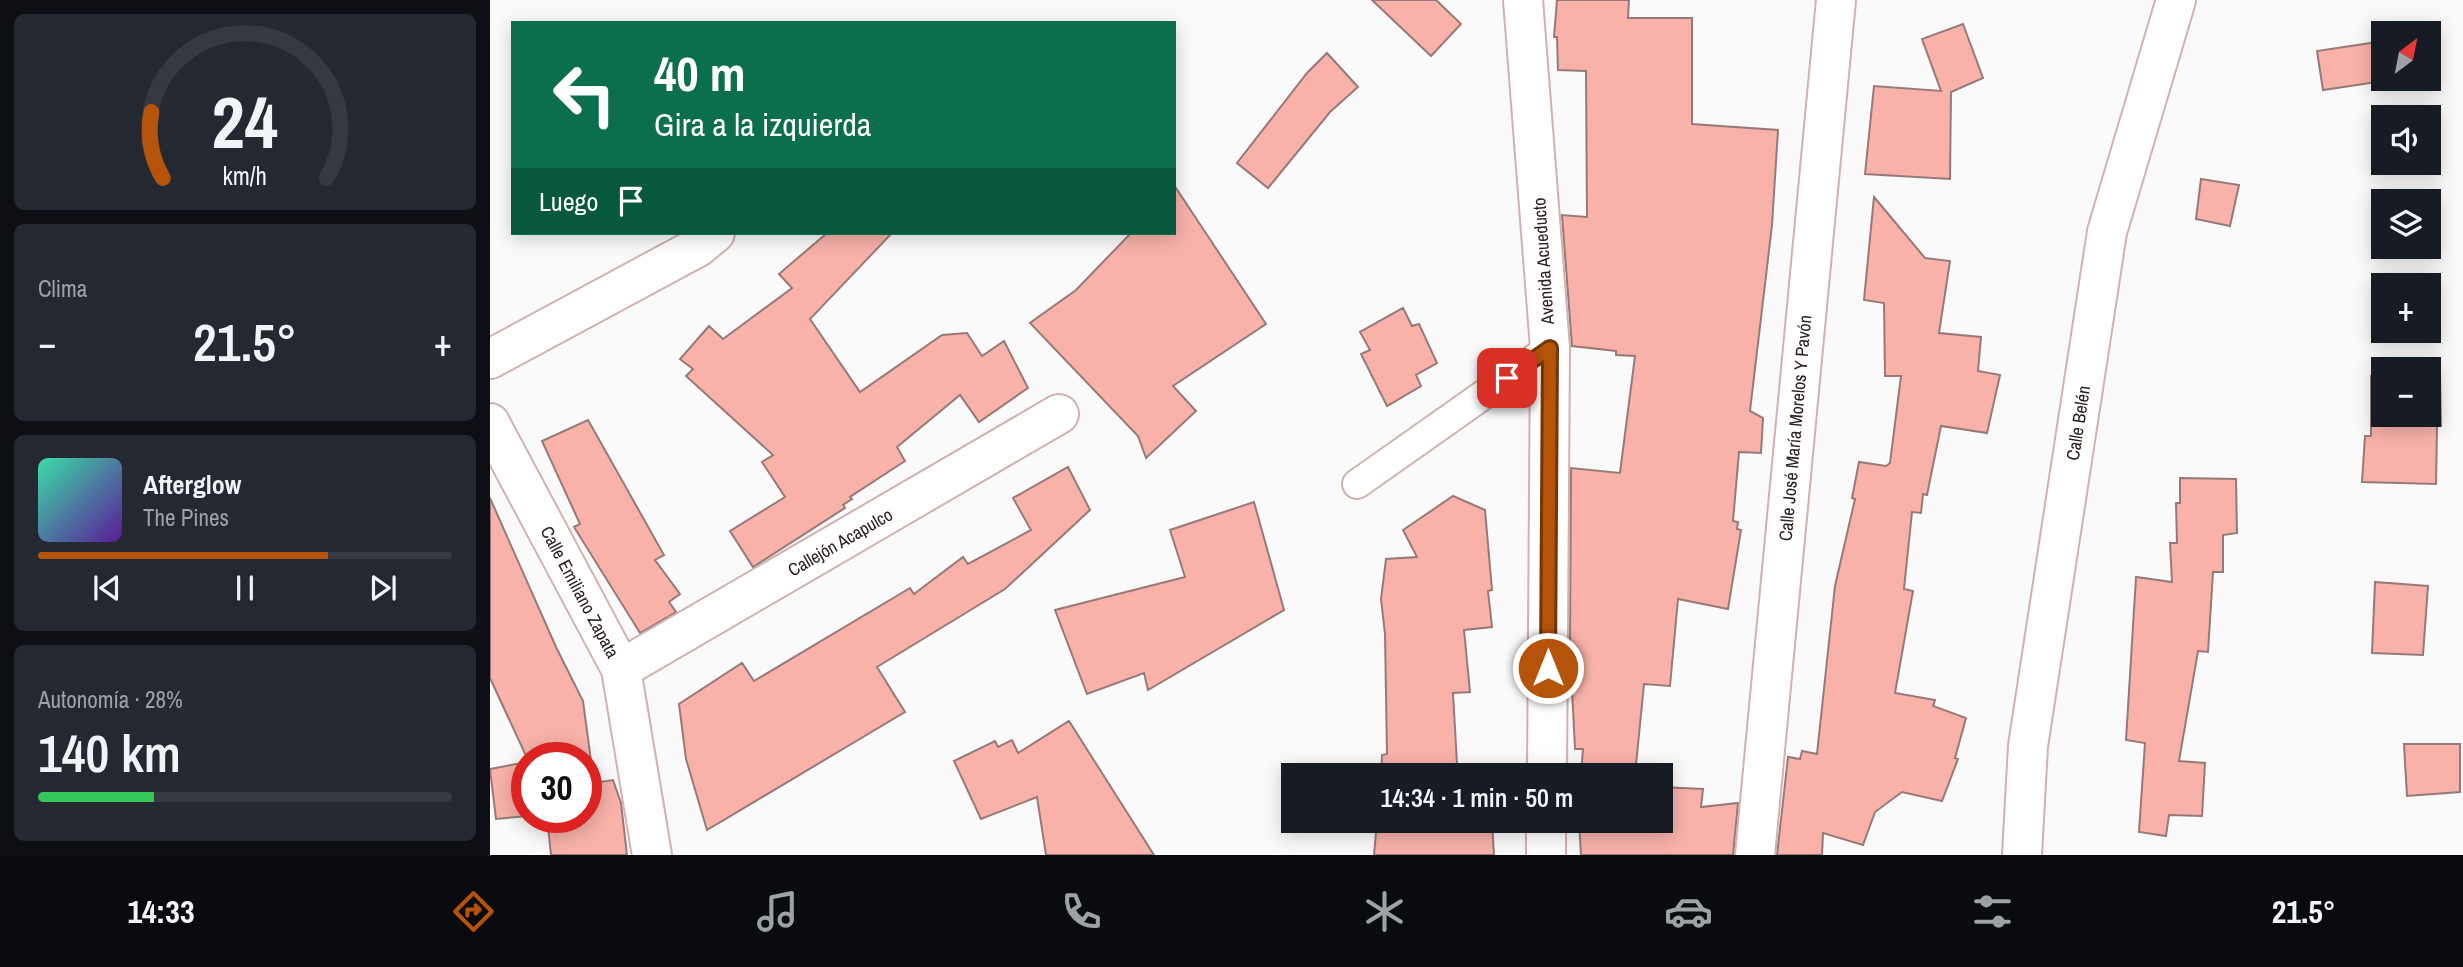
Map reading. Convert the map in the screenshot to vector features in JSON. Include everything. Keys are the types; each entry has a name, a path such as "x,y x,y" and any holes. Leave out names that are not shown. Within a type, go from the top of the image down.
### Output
{"street":[{"name":"Avenida Acueducto","path":"1523,0 1550,348 1547,763"},
{"name":"Calle José María Morelos Y Pavón","path":"1755,855 1836,0"},
{"name":"Calle Belén","path":"2022,855 2028,746 2107,232 2176,0"},
{"path":"490,359 698,247 713,235"},
{"name":"Callejón Acapulco","path":"621,669 1059,414"},
{"name":"Calle Emiliano Zapata","path":"490,423 621,669 652,855"},
{"path":"1546,833 1546,855"}],"lane":[{"path":"1357,484 1550,348"}],"building":[{"path":"1372,0 1436,0 1461,24 1431,56"},
{"path":"1557,0 1629,0 1628,18 1692,18 1692,124 1778,130 1772,225 1750,411 1763,418 1761,453 1739,452 1733,521 1738,522 1737,529 1741,530 1728,609 1678,599 1670,686 1644,684 1636,763 1582,763 1583,749 1575,749 1570,649 1571,468 1620,473 1635,356 1572,346 1562,215 1587,217 1586,71 1558,70 1557,37 1554,37"},
{"path":"1963,24 1983,78 1951,92 1950,179 1865,174 1874,86 1941,91 1922,39"},
{"path":"2371,43 2371,83 2323,90 2317,51"},
{"path":"1327,53 1358,87 1330,112 1268,188 1237,163 1307,73"},
{"path":"2201,179 2239,185 2230,226 2196,219"},
{"path":"1176,188 1266,324 1173,386 1196,411 1146,458 1138,436 1030,323 1076,290 1129,235 1176,235"},
{"path":"1874,197 1925,258 1950,261 1939,333 1981,337 1978,371 2000,375 1987,433 1941,426 1927,495 1923,494 1921,513 1912,512 1904,589 1913,591 1895,693 1935,700 1933,706 1966,718 1955,758 1958,759 1942,801 1902,792 1875,812 1863,845 1823,833 1822,855 1777,855 1788,757 1800,759 1802,751 1817,754 1835,586 1855,499 1852,498 1859,462 1886,466 1890,463 1901,376 1885,376 1884,303 1864,300"},
{"path":"825,235 890,235 810,319 860,392 942,335 967,333 982,356 1004,341 1028,388 979,422 960,395 897,447 905,461 850,497 852,499 843,505 845,508 753,567 730,531 785,497 762,462 773,455 686,376 693,369 680,359 709,326 723,339 792,288 779,274"},
{"path":"1403,308 1412,326 1419,324 1437,363 1416,375 1421,386 1387,406 1361,354 1370,350 1360,332"},
{"path":"588,420 664,555 655,560 680,594 669,602 676,612 640,633 574,527 580,524 542,441"},
{"path":"2371,427 2437,427 2436,484 2362,482 2365,436 2371,436"},
{"path":"1068,467 1090,510 1005,589 877,667 905,712 707,830 686,759 679,704 742,663 754,681 910,588 914,594 963,557 968,564 1031,530 1013,498"},
{"path":"2180,478 2236,479 2237,533 2223,535 2223,572 2213,572 2208,652 2198,651 2179,761 2205,763 2202,816 2169,815 2166,836 2139,832 2145,743 2126,740 2136,577 2172,582 2170,543 2177,543 2176,503 2180,503"},
{"path":"1453,496 1485,510 1492,590 1488,591 1492,627 1464,630 1470,692 1453,693 1457,763 1382,763 1382,755 1387,754 1385,634 1381,599 1386,559 1417,557 1403,530"},
{"path":"490,498 583,701 588,742 520,742 490,678"},
{"path":"1254,502 1284,610 1148,690 1144,673 1087,694 1055,610 1185,577 1170,530"},
{"path":"2375,582 2428,586 2423,655 2372,653"},
{"path":"1069,721 1154,855 1046,855 1037,797 981,819 954,761 995,741 998,747 1012,740 1018,753"},
{"path":"2404,744 2460,744 2460,792 2407,796"},
{"path":"511,765 511,818 496,819 490,769"},
{"path":"613,780 621,803 627,855 551,855 549,833 602,833 602,782"},
{"path":"1673,788 1703,789 1701,807 1738,803 1733,855 1581,855 1580,833 1673,833"},
{"path":"1376,833 1493,833 1494,855 1374,855"}],"route":[{"path":"1507,378 1550,348 1548,668"}]}
